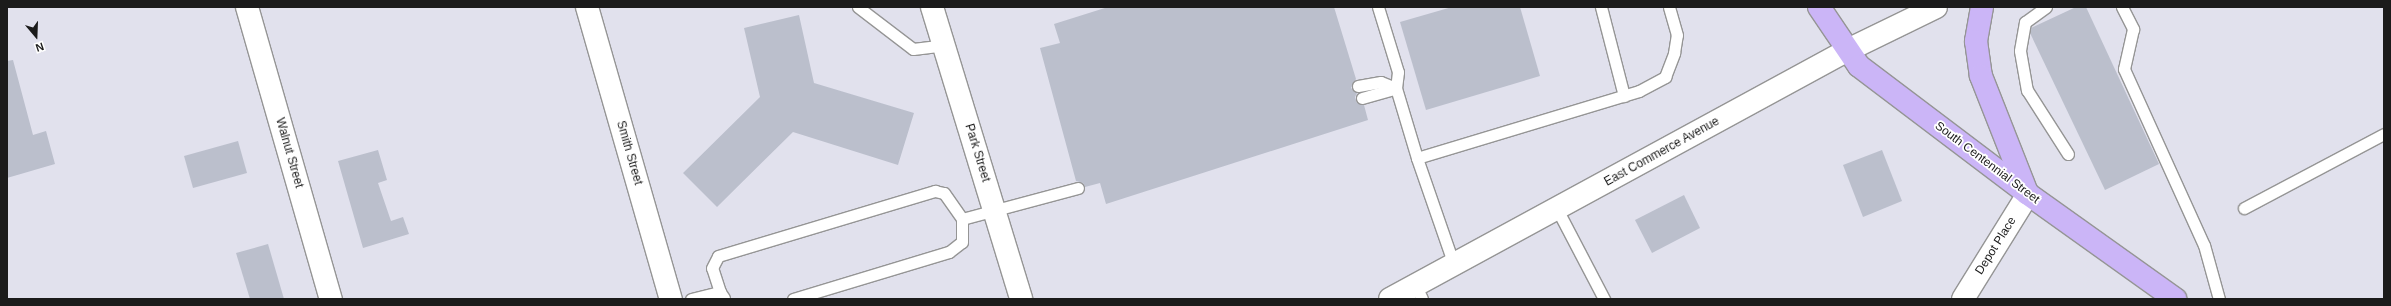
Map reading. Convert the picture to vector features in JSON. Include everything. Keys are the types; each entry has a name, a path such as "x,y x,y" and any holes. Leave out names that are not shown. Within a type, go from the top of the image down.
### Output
{"street":[{"name":"Walnut Street","path":"247,7 331,299"},
{"name":"Smith Street","path":"587,7 671,299"},
{"name":"Park Street","path":"932,7 1021,299"},
{"name":"South Centennial Street","path":"1819,7 1859,66 2028,194 2175,299"},
{"name":"East Commerce Avenue","path":"1390,299 1419,292 1454,265 1848,50 1936,7"},
{"path":"1982,7 1976,41 1980,76 2028,194"},
{"name":"Depot Place","path":"1963,299 2028,194"}],"lane":[{"path":"858,7 913,49 944,45"},
{"path":"1378,7 1398,72 1396,88 1417,158 1454,265"},
{"path":"1601,7 1624,96"},
{"path":"1417,158 1624,96 1639,91 1665,77 1674,53 1677,35 1669,7"},
{"path":"2046,7 2025,22 2020,52 2027,90 2068,154"},
{"path":"2122,7 2133,29 2124,68 2204,245 2219,299"},
{"path":"1358,86 1381,82 1396,88"},
{"path":"1362,98 1396,88"},
{"path":"2244,208 2384,134"},
{"path":"962,219 994,209 1078,188"},
{"path":"691,299 722,296 712,268 718,256 935,191 944,193 962,219 962,242 949,252 793,299"},
{"path":"1558,209 1604,299"}],"building":[{"path":"1108,7 1334,7 1356,79 1351,88 1357,93 1355,97 1357,103 1364,105 1368,120 1106,204 1100,183 1085,187 1083,183 1076,181 1040,48 1060,43 1054,24"},
{"path":"1452,7 1520,7 1540,76 1426,110 1400,22"},
{"path":"2076,7 2086,7 2159,164 2105,190 2030,33 2031,28"},
{"path":"799,15 814,83 914,113 898,165 793,132 717,207 683,173 760,97 744,28"},
{"path":"13,60 33,135 46,131 55,164 7,178 7,61"},
{"path":"238,141 247,173 193,188 184,156"},
{"path":"378,150 387,180 378,183 391,221 403,217 409,234 363,248 338,161"},
{"path":"1882,150 1902,201 1863,217 1843,165"},
{"path":"1684,195 1700,228 1652,253 1635,220"},
{"path":"268,244 284,299 250,299 236,253"}]}
